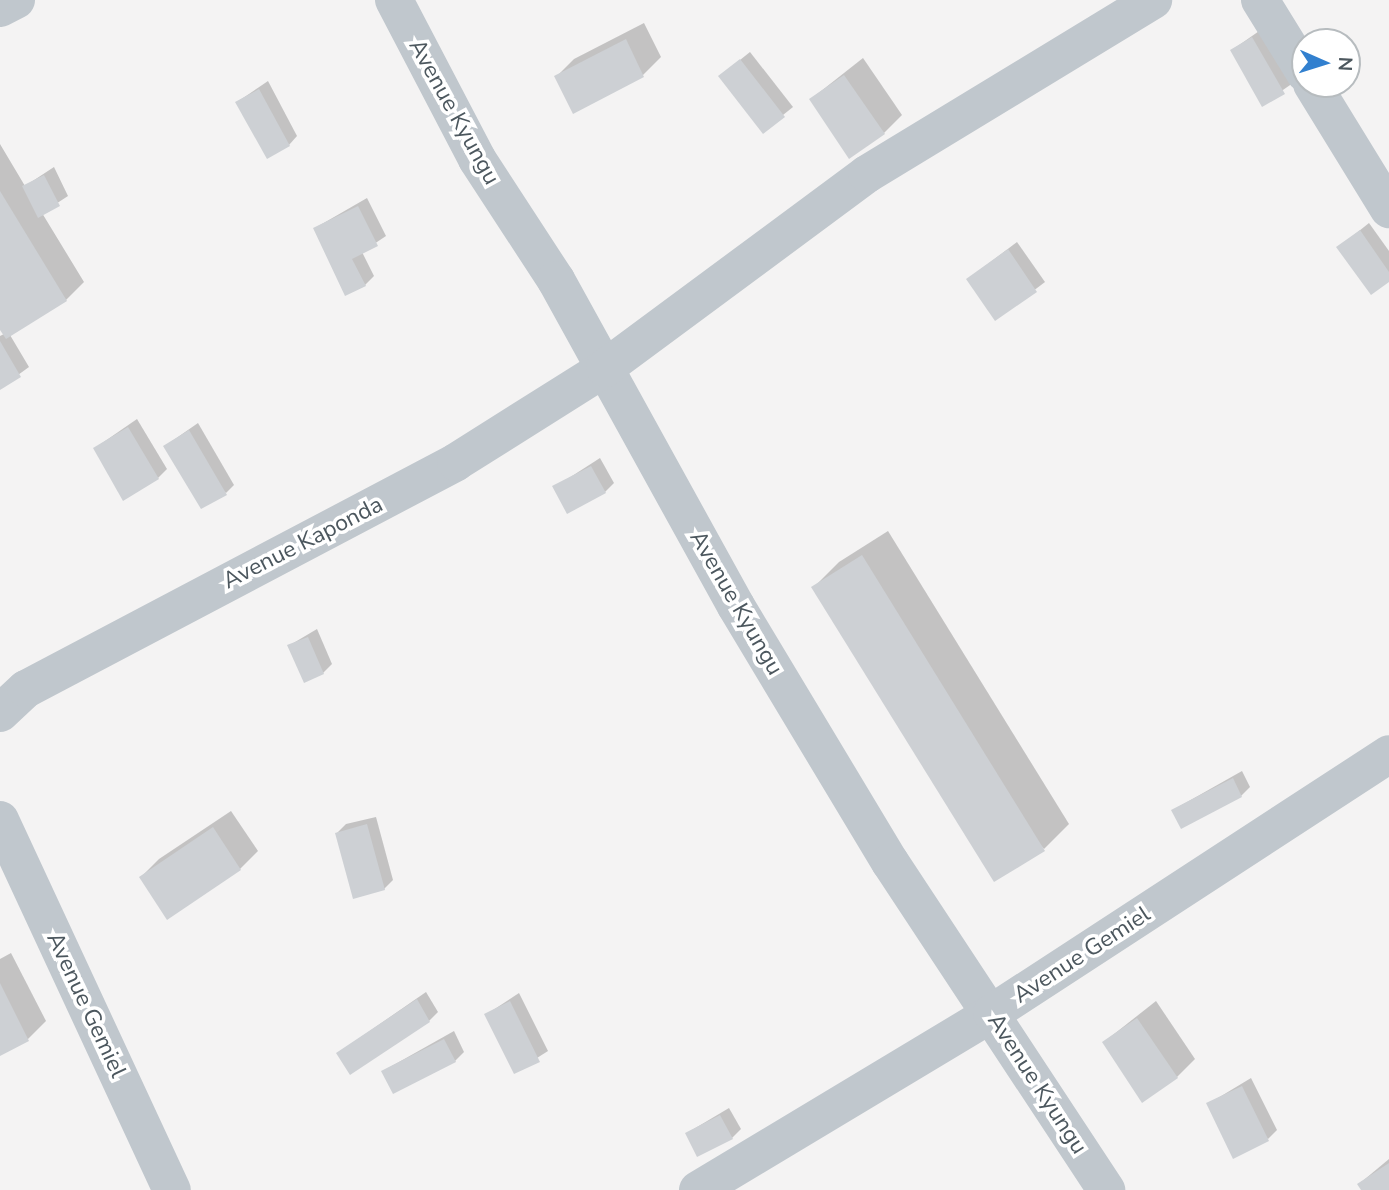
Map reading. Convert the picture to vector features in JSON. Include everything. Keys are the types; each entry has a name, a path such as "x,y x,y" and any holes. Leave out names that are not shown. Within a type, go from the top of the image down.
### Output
{"street":[{"path":"0,8 16,0"},
{"name":"Avenue Kyungu","path":"394,0 477,159 556,280 736,606 890,862 992,1013 1106,1190"},
{"name":"Avenue Kaponda","path":"0,713 26,689 444,468 605,368 867,174 1153,0"},
{"path":"1261,0 1291,49"},
{"path":"1321,98 1389,209"},
{"name":"Avenue Gemiel","path":"698,1190 992,1013 1389,754"},
{"name":"Avenue Gemiel","path":"0,820 172,1190"}],"building":[{"path":"1252,37 1285,94 1262,107 1230,50"},
{"path":"626,39 644,77 573,114 554,76"},
{"path":"740,59 785,117 763,134 718,76"},
{"path":"844,75 885,134 849,159 809,99"},
{"path":"259,89 290,146 267,159 235,102"},
{"path":"44,175 60,206 38,218 22,186"},
{"path":"0,191 67,301 6,339 0,330"},
{"path":"358,206 378,246 352,259 366,286 345,296 313,228"},
{"path":"1360,230 1389,272 1389,282 1371,295 1336,247"},
{"path":"1008,249 1037,292 995,321 966,279"},
{"path":"0,341 21,377 0,390"},
{"path":"128,427 159,479 123,501 93,448"},
{"path":"189,430 227,495 201,509 163,446"},
{"path":"591,466 606,493 567,514 552,486"},
{"path":"862,555 1045,851 994,882 811,587"},
{"path":"308,637 324,674 304,683 287,645"},
{"path":"1233,778 1242,797 1181,829 1171,810"},
{"path":"367,824 385,890 353,899 335,833"},
{"path":"213,827 241,870 167,920 139,877"},
{"path":"0,983 29,1041 0,1056"},
{"path":"417,999 430,1022 350,1075 336,1053"},
{"path":"510,1001 540,1062 514,1074 484,1014"},
{"path":"1137,1018 1178,1078 1142,1103 1102,1042"},
{"path":"444,1039 456,1062 393,1094 381,1071"},
{"path":"1242,1086 1269,1141 1233,1159 1206,1103"},
{"path":"720,1115 733,1139 697,1157 685,1133"},
{"path":"1389,1163 1389,1190 1361,1190 1357,1184"}]}
